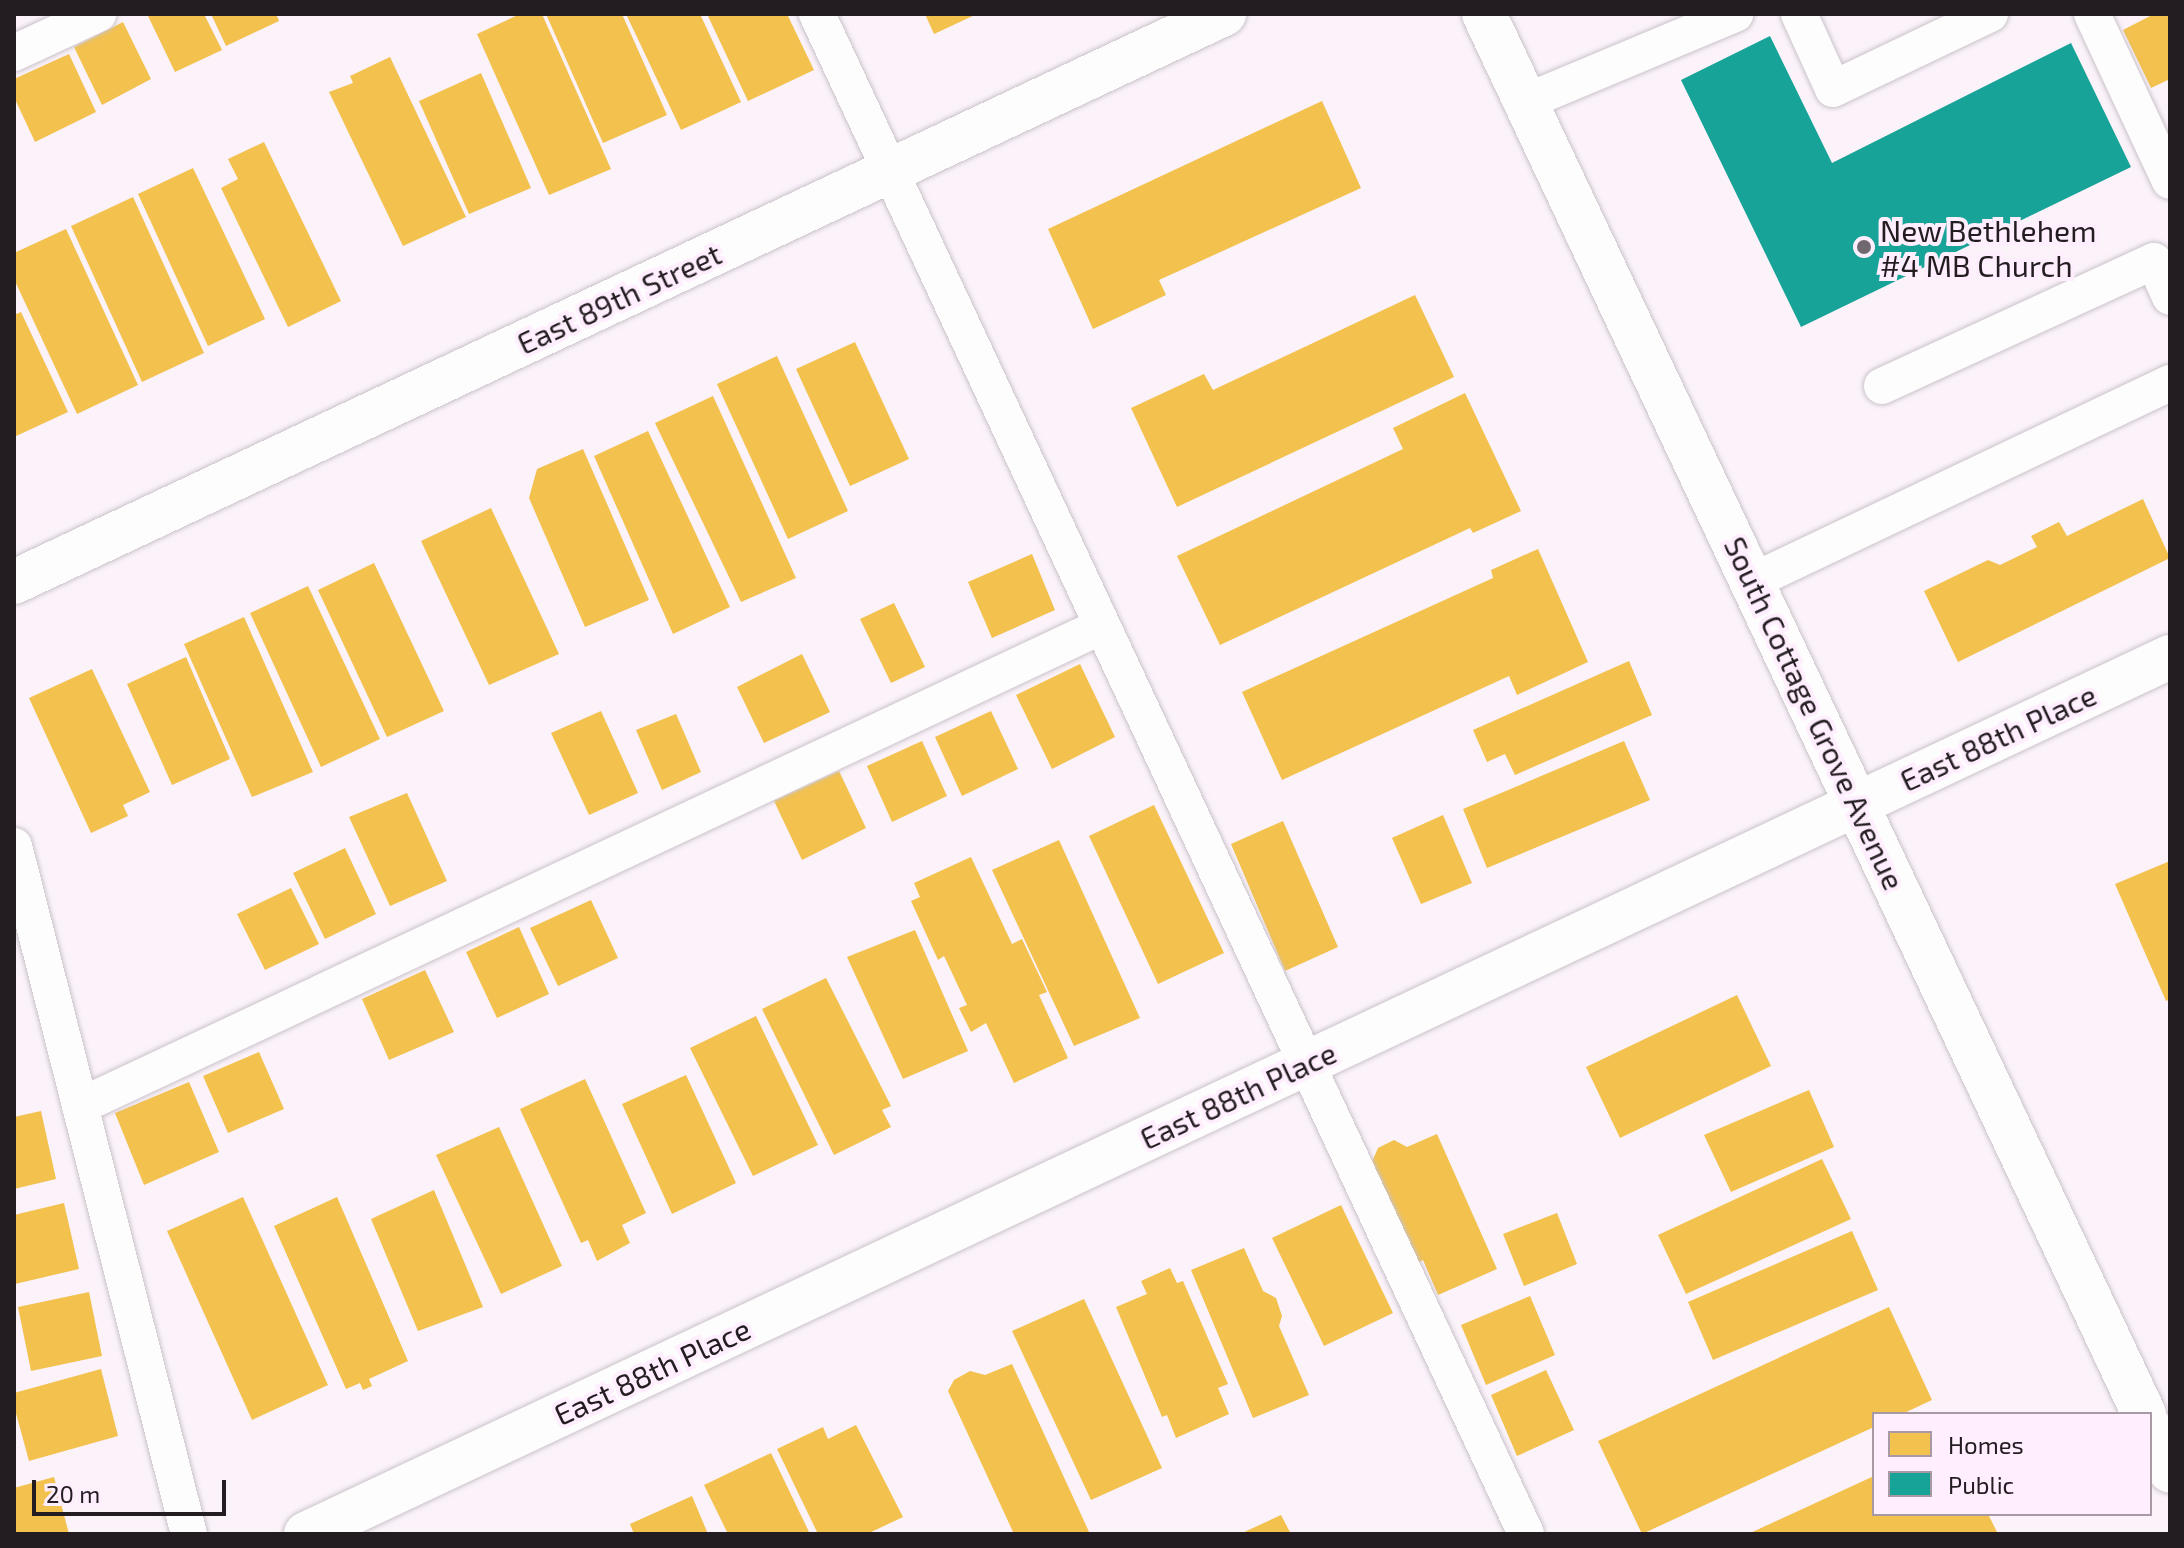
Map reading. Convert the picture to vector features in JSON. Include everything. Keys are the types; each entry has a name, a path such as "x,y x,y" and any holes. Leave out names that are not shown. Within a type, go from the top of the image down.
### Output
{"street":[{"name":"East 89th Street","path":"14,582 1224,14"},
{"name":"South Cottage Grove Avenue","path":"1484,14 2143,1412"},
{"name":"East 88th Place","path":"306,1534 2170,657"},
{"path":"2152,1432 2170,1471"}],"lane":[{"path":"14,53 98,14"},
{"path":"817,14 1307,1063 1518,1531"},
{"path":"1525,102 1735,14"},
{"path":"1799,14 1833,89 1990,14"},
{"path":"2092,14 2159,130 2170,181"},
{"path":"1882,386 2154,261 2170,297"},
{"path":"1753,581 2170,383"},
{"path":"80,1106 1102,626"},
{"path":"14,846 189,1534"}],"building: Homes":[{"path":"147,14 204,14 222,50 175,72"},
{"path":"211,14 276,14 279,21 226,46"},
{"path":"520,14 542,14 611,169 549,195 477,34"},
{"path":"546,14 622,14 667,115 603,143"},
{"path":"626,14 700,14 741,102 681,130"},
{"path":"707,14 787,14 814,70 748,101"},
{"path":"925,14 977,14 934,34"},
{"path":"2154,14 2170,14 2170,79 2151,88 2123,30"},
{"path":"123,22 151,79 102,105 74,47"},
{"path":"69,54 96,112 35,142 14,97 14,79"},
{"path":"390,57 466,217 403,246 329,92 353,83 350,76"},
{"path":"481,73 531,188 469,214 419,101"},
{"path":"1322,101 1361,188 1159,280 1166,295 1093,329 1048,229"},
{"path":"264,142 341,301 288,327 221,188 238,179 228,159"},
{"path":"193,168 265,319 208,346 138,194"},
{"path":"133,197 204,353 142,382 71,226"},
{"path":"66,229 138,385 77,414 14,279 14,253"},
{"path":"1415,295 1454,377 1177,507 1131,408 1204,374 1213,390"},
{"path":"21,312 68,412 14,437 14,315"},
{"path":"855,342 909,459 850,486 796,369"},
{"path":"777,356 848,511 788,539 717,384"},
{"path":"1465,393 1521,511 1473,533 1470,528 1220,645 1177,556 1403,449 1393,428"},
{"path":"713,396 796,578 741,602 655,423"},
{"path":"648,431 730,607 673,634 594,456"},
{"path":"583,449 649,600 585,627 529,498 537,469"},
{"path":"2143,499 2170,558 1958,662 1924,591 1988,560 2000,565 2037,547 2031,536 2059,522 2067,536"},
{"path":"491,508 559,654 489,685 421,541"},
{"path":"1538,549 1588,662 1517,695 1509,676 1282,780 1242,692 1493,578 1491,570"},
{"path":"1032,554 1055,610 992,638 968,582"},
{"path":"374,563 444,711 387,737 318,590"},
{"path":"308,586 380,739 321,767 250,613"},
{"path":"894,603 925,667 891,683 860,619"},
{"path":"244,617 313,772 252,797 184,644"},
{"path":"802,654 830,712 764,743 737,687"},
{"path":"186,657 230,759 172,785 127,684"},
{"path":"1629,661 1652,715 1515,775 1505,754 1487,762 1473,730"},
{"path":"1080,664 1115,737 1052,769 1016,695"},
{"path":"92,669 150,792 123,805 128,816 91,833 29,698"},
{"path":"601,711 638,793 589,815 551,733"},
{"path":"991,711 1018,769 962,796 935,737"},
{"path":"676,714 701,772 662,790 636,730"},
{"path":"922,741 947,796 892,822 867,766"},
{"path":"1624,741 1650,800 1487,868 1463,809"},
{"path":"839,771 866,828 802,860 774,801"},
{"path":"407,793 447,881 390,906 349,817"},
{"path":"1154,805 1224,953 1158,984 1089,836"},
{"path":"1443,815 1472,883 1421,904 1392,838"},
{"path":"1283,821 1338,947 1285,971 1231,844"},
{"path":"1059,840 1140,1018 1074,1046 992,870"},
{"path":"345,848 376,914 325,939 293,873"},
{"path":"971,857 1012,944 1022,939 1047,992 1039,995 1068,1058 1014,1083 986,1023 971,1032 959,1008 967,1005 944,956 938,960 911,901 920,897 914,883"},
{"path":"2170,861 2170,999 2166,1001 2115,884"},
{"path":"291,888 319,944 265,970 237,914"},
{"path":"591,900 618,958 558,986 530,928"},
{"path":"519,927 549,994 497,1018 466,952"},
{"path":"915,930 968,1051 903,1079 847,957"},
{"path":"425,970 454,1032 389,1060 362,999"},
{"path":"826,978 891,1106 882,1110 891,1127 834,1155 762,1009"},
{"path":"1737,995 1771,1066 1620,1138 1586,1067"},
{"path":"756,1016 818,1145 753,1176 690,1048"},
{"path":"259,1052 284,1109 228,1133 203,1076"},
{"path":"686,1075 736,1183 672,1214 622,1104"},
{"path":"585,1079 646,1213 622,1225 630,1243 597,1261 588,1240 581,1243 520,1109"},
{"path":"189,1082 219,1152 144,1185 115,1113"},
{"path":"1809,1090 1834,1147 1731,1192 1704,1135"},
{"path":"41,1111 56,1179 14,1189 14,1117"},
{"path":"499,1127 562,1266 501,1294 436,1155"},
{"path":"1437,1134 1497,1269 1438,1295 1423,1260 1416,1264 1371,1164 1378,1148 1394,1140 1407,1147"},
{"path":"1822,1159 1851,1219 1686,1294 1658,1235"},
{"path":"434,1190 483,1307 418,1331 371,1219"},
{"path":"243,1197 328,1385 252,1420 167,1231"},
{"path":"337,1197 408,1361 369,1379 372,1386 363,1390 360,1383 346,1389 274,1226"},
{"path":"64,1203 79,1269 15,1284 14,1215"},
{"path":"1341,1205 1393,1313 1324,1346 1272,1238"},
{"path":"1557,1213 1577,1264 1524,1286 1503,1234"},
{"path":"1852,1231 1878,1290 1713,1360 1688,1302"},
{"path":"1244,1248 1263,1291 1276,1298 1282,1316 1279,1326 1309,1395 1253,1418 1191,1270"},
{"path":"1170,1268 1177,1283 1183,1281 1228,1384 1218,1388 1229,1414 1176,1438 1167,1415 1162,1417 1116,1307 1147,1294 1141,1281"},
{"path":"89,1292 102,1356 31,1371 18,1307"},
{"path":"1530,1296 1555,1355 1486,1385 1461,1325"},
{"path":"1084,1299 1162,1468 1091,1500 1012,1331"},
{"path":"1889,1307 1932,1400 1906,1412 1872,1412 1872,1428 1642,1534 1598,1441"},
{"path":"1012,1364 1090,1534 1014,1534 948,1391 954,1380 970,1371 985,1375"},
{"path":"101,1369 118,1436 29,1461 14,1406 14,1393"},
{"path":"1546,1370 1574,1430 1517,1456 1491,1395"},
{"path":"856,1425 903,1517 867,1534 818,1534 777,1449 823,1427 828,1439"},
{"path":"771,1453 810,1534 728,1534 704,1485"},
{"path":"54,1477 69,1534 14,1534 14,1488"},
{"path":"1872,1477 1872,1516 1989,1516 1998,1534 1748,1534"},
{"path":"692,1496 708,1534 634,1534 630,1524"},
{"path":"1281,1515 1291,1534 1240,1534"}],"building: Public":[{"name":"New Bethlehem #4 MB Church","path":"1770,36 1832,163 2071,43 2131,167 1801,327 1681,80"}],"place":[{"name":"New Bethlehem #4 MB Church","path":"1864,247"}]}
